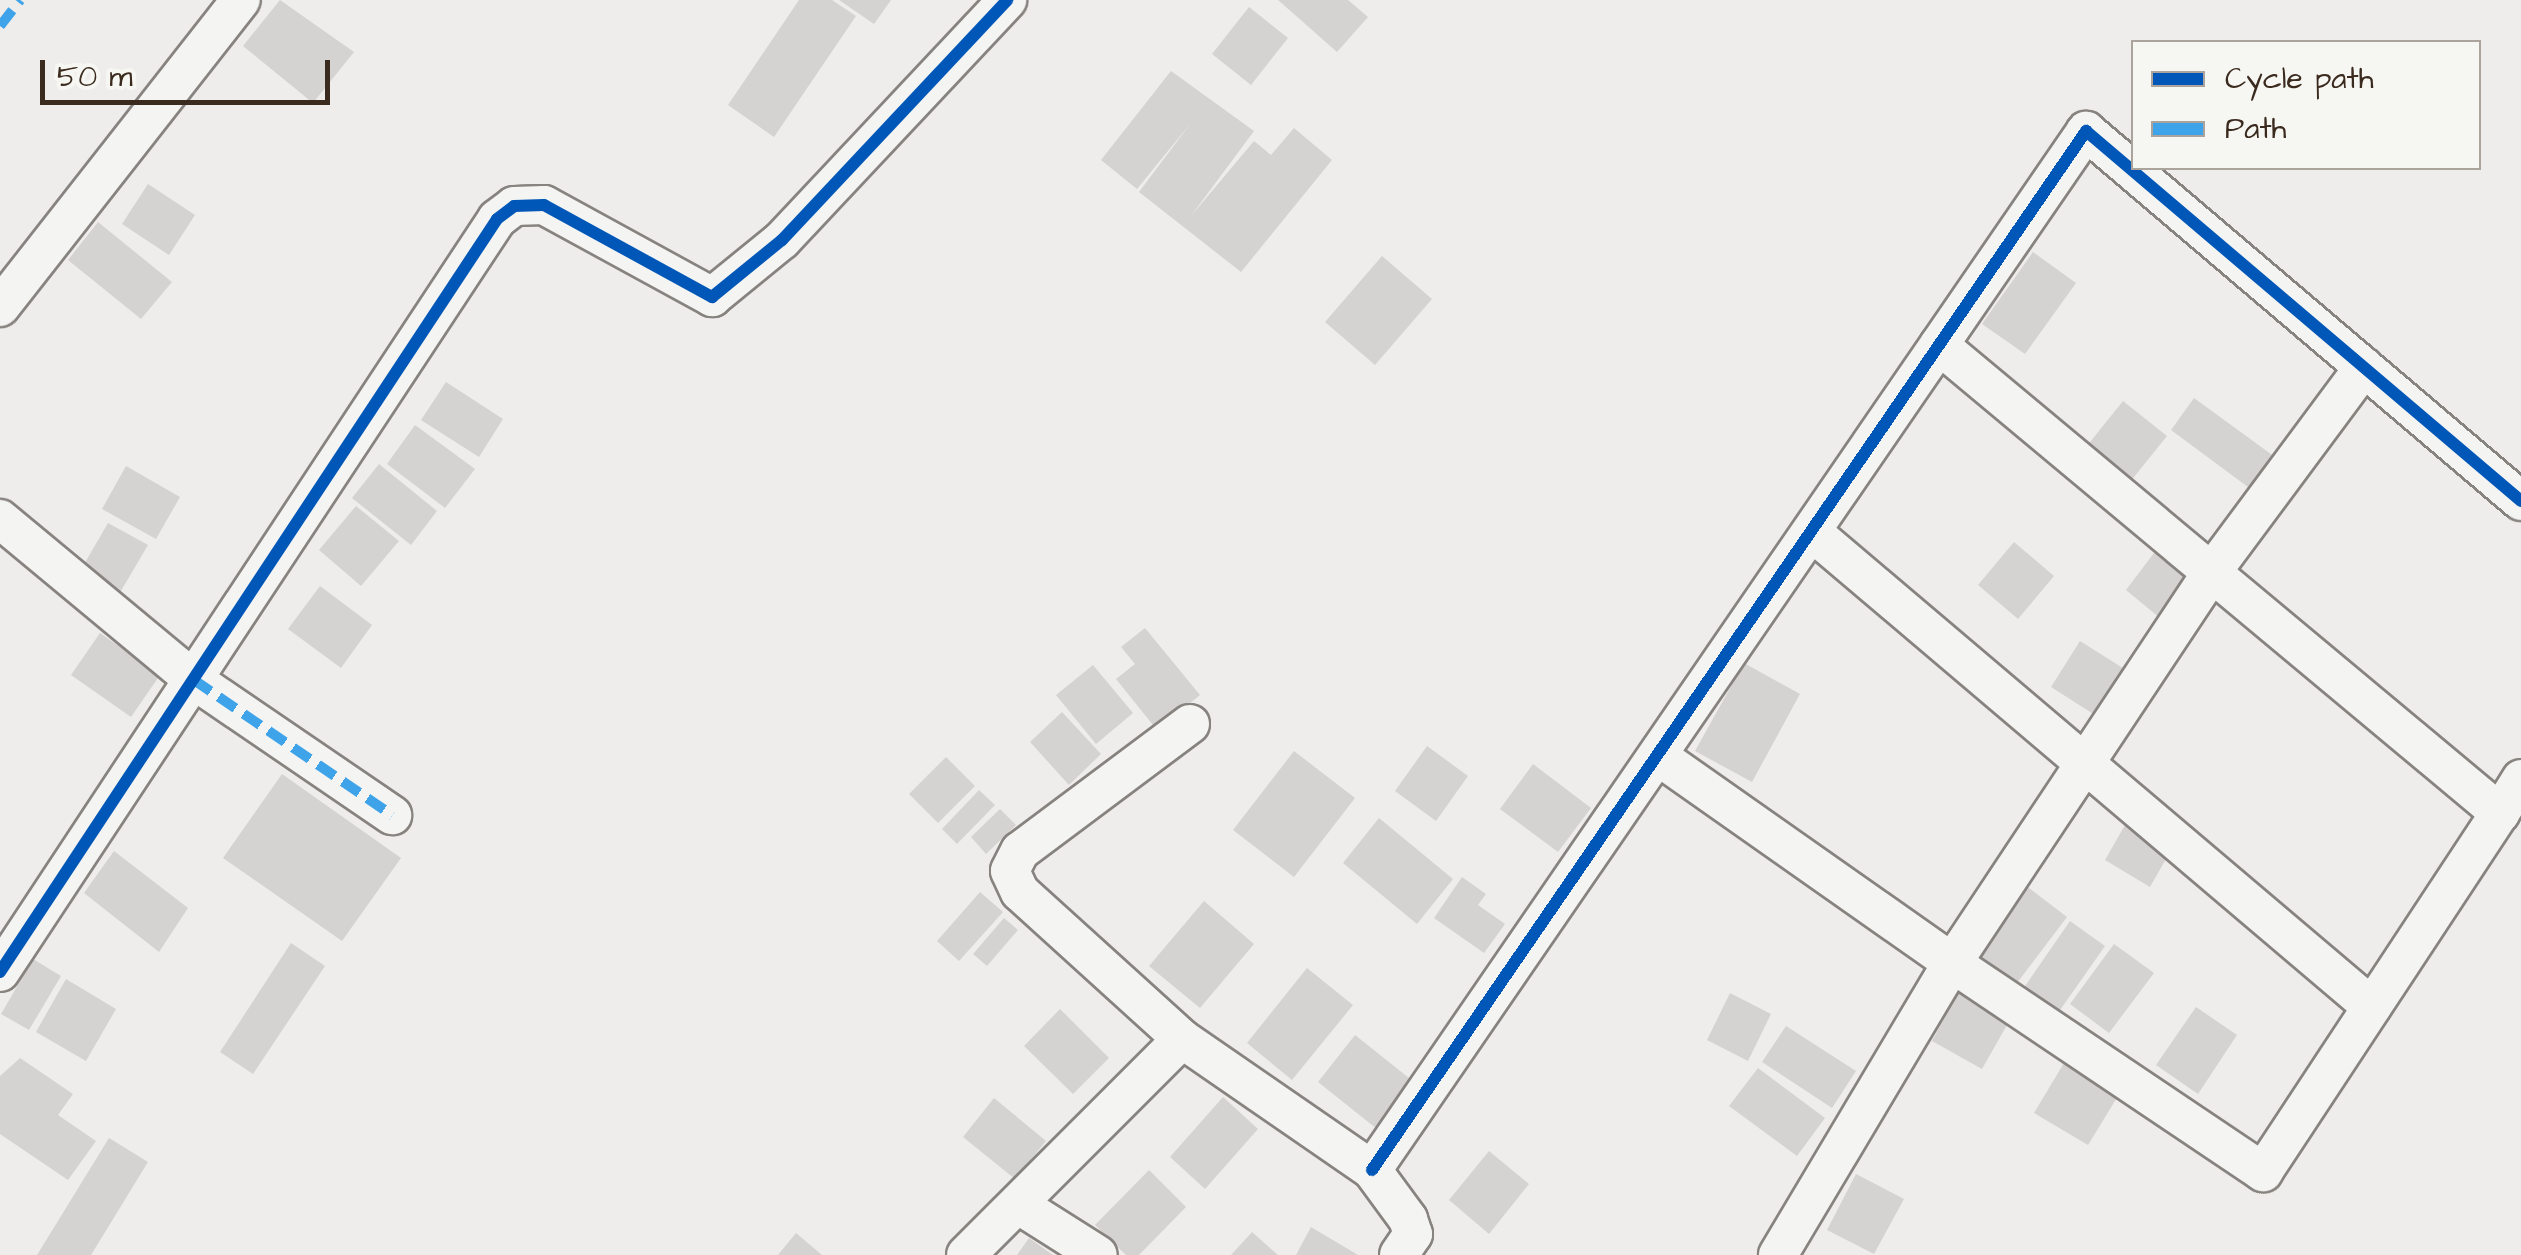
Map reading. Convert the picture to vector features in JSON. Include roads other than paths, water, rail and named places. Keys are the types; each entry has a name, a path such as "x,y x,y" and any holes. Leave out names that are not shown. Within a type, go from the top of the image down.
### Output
{"street":[{"path":"0,308 241,0"},
{"path":"0,972 497,219 514,206 544,206 712,297 810,212 1007,0"},
{"path":"1372,1170 2086,131 2131,169"},
{"path":"2132,170 2521,500"},
{"path":"1939,345 2214,569 2500,812"},
{"path":"1778,1255 1952,963 2214,569 2364,367"},
{"path":"0,519 194,680 392,815"},
{"path":"1812,532 2372,1008"},
{"path":"1190,724 1020,850 1010,871 1020,892 1182,1039 1372,1170 1417,1248"},
{"path":"1658,756 1952,963 2263,1172 2521,779"},
{"path":"966,1255 1182,1039"},
{"path":"1019,1205 1098,1255"}]}
